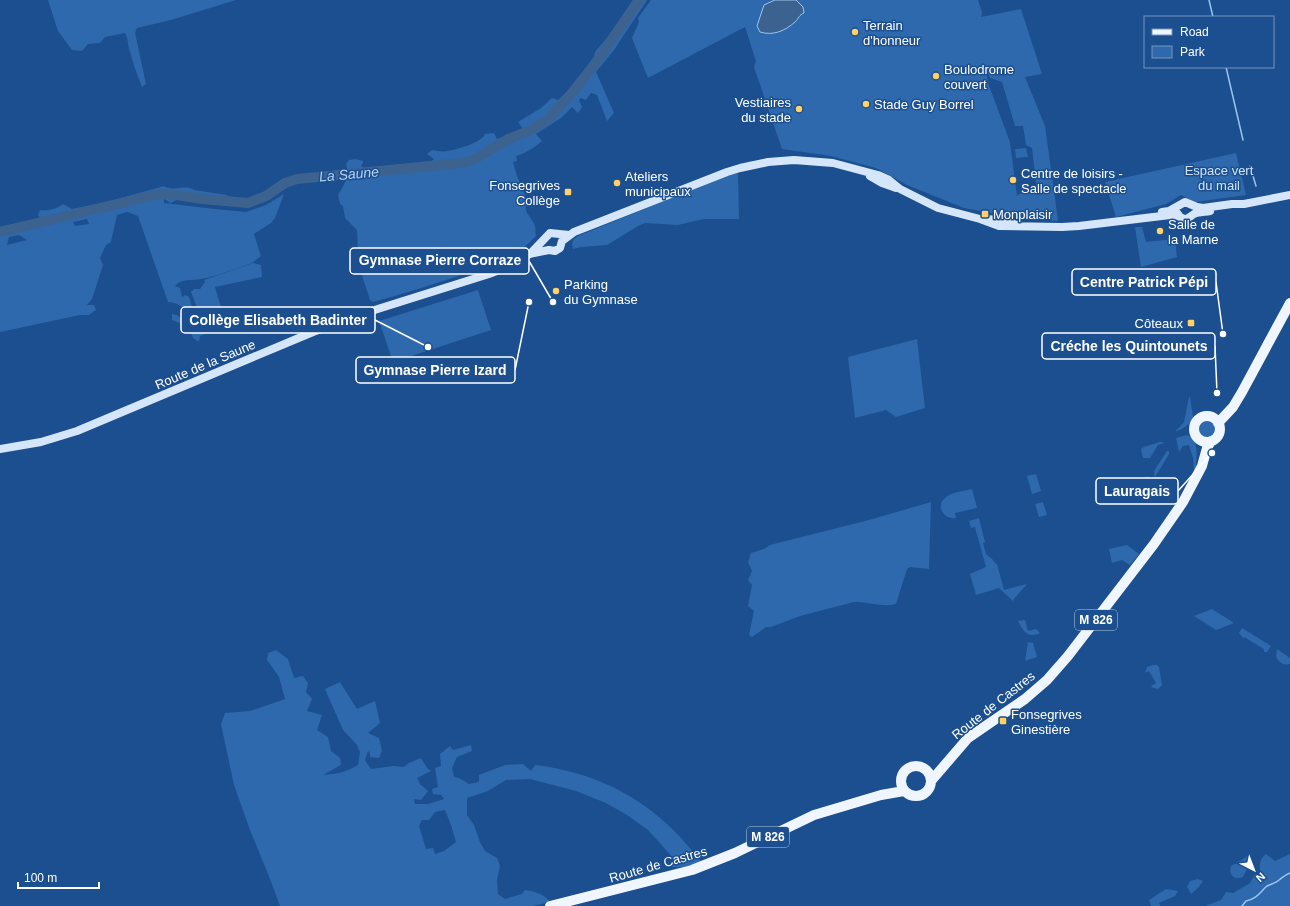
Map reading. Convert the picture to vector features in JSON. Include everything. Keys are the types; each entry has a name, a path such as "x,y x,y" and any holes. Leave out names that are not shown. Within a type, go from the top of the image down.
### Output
{"main road":[{"path":"1218,423 1238,399 1290,303"},
{"path":"1209,416 1214,418 1220,428 1219,434 1215,438 1206,440 1196,435 1195,425 1201,417 1209,416 1226,409 1238,399"},
{"name":"Route de Castres","path":"931,780 968,738 1026,699 1057,669 1083,638 1154,544 1183,502 1200,472 1206,440"},
{"name":"M 826","path":"931,780 928,790 922,795 910,795 902,786 903,772 911,766 916,765 934,770 944,765"},
{"path":"926,769 931,780"},
{"name":"Route de Castres","path":"550,906 692,870 735,852 814,815 881,795 894,788 902,786"}],"street":[{"name":"Route de la Saune","path":"0,450 41,442 77,432 312,332 371,311 510,266 529,254 550,233 560,238 569,235 690,186 740,168 773,162 820,161 839,164 866,173 882,183 900,189 938,208 980,219 1000,220 1022,226 1042,227 1073,227 1170,215 1179,216 1186,220 1193,215 1233,208 1244,204 1290,195"},
{"name":"Route de la Saune","path":"1142,218 1169,211 1185,202 1203,208 1244,204"},
{"path":"1179,205 1177,211 1179,216"},
{"path":"1192,205 1194,210 1193,215"},
{"name":"Route de la Saune","path":"529,254 557,250 561,246 560,238"},
{"path":"544,240 544,246 549,250"}],"green space":[{"path":"48,0 236,0 171,20 137,28 135,33 146,84 142,87 133,63 125,33 105,37 100,43 88,44 82,51 72,50 58,31"},
{"path":"633,0 647,0 614,50 596,72 614,113 607,121 597,95 591,93 586,100 581,98 579,100 582,107 578,113 572,107 561,118 536,134 542,141 530,150 516,156 517,161 513,162 528,202 526,205 526,211 534,223 536,236 518,252 497,263 429,286 373,302 370,300 356,257 358,252 357,230 345,218 343,206 340,204 338,195 346,180 346,164 349,160 356,159 363,161 361,166 365,168 432,161 434,159 427,154 432,150 452,150 474,143 485,134 494,133 497,139 523,129 518,122 541,108 552,98 558,100 568,92"},
{"path":"651,0 978,0 982,12 981,17 1021,9 1042,74 1025,77 1045,126 1058,220 1025,219 964,208 907,185 876,168 831,156 782,149 754,67 756,61 745,27 648,78 632,38 639,22 638,18","holes":["986,70 990,78 1002,82 1015,126 1023,126 1026,145 1032,148 1037,191 1019,194 1017,196 1010,142 988,83"]},
{"path":"1026,148 1028,157 1016,158 1015,149"},
{"name":"Espace vert du mail","path":"1236,153 1246,195 1195,202 1181,195 1166,204 1116,217 1105,182"},
{"path":"738,173 739,219 704,219 678,225 645,223 607,245 573,249 572,243 578,236 726,176"},
{"path":"164,186 168,188 190,188 194,190 227,195 234,201 231,206 218,204 211,205 207,202 178,199 171,203 164,199 164,203 246,212 266,205 284,194 275,218 271,223 254,234 261,256 252,263 207,278 180,282 175,286 180,288 182,297 185,295 189,297 195,316 199,313 191,292 194,289 200,289 205,282 204,280 253,263 261,265 262,277 215,287 225,321 219,324 218,329 200,336 199,342 193,338 191,332 186,332 180,323 172,320 172,314 177,315 182,319 184,314 186,319 189,320 185,309 179,305 168,302 138,216 127,212 117,215 111,242 106,245 100,258 103,265 92,299 87,305 94,305 96,310 89,315 80,315 0,332 0,227 41,219 38,215 40,210 52,209 63,204 72,209 107,202","holes":["87,219 89,224 75,226 73,222","19,235 27,240 7,245 9,237"]},
{"path":"1135,227 1142,227 1146,242 1175,239 1177,257 1141,267"},
{"path":"478,290 491,330 393,362 379,321"},
{"path":"917,339 925,408 896,417 886,410 855,418 848,357"},
{"path":"1189,397 1193,421 1175,432 1184,422"},
{"path":"1207,418 1214,421 1217,428 1214,435 1207,438 1200,435 1197,428 1200,421"},
{"path":"1187,435 1191,437 1196,444 1196,467 1194,470 1193,458 1189,445 1183,446 1179,452 1176,438"},
{"path":"1160,442 1164,443 1158,445 1150,458 1143,458 1141,449"},
{"path":"1167,451 1169,451 1169,454 1155,477 1154,471"},
{"path":"1036,474 1041,491 1032,494 1027,476"},
{"path":"1149,476 1150,486 1147,485 1137,498 1133,480"},
{"path":"972,489 977,508 955,513 956,518 948,517 942,512 941,505 945,498 954,493"},
{"path":"931,502 929,569 910,567 907,569 896,604 880,605 854,602 800,616 771,627 766,627 752,637 749,635 754,611 748,606 752,585 748,580 752,571 748,562 751,553 764,549 770,545 869,520"},
{"path":"1043,502 1047,515 1039,517 1035,504"},
{"path":"979,518 985,542 983,543 986,554 997,564 1004,590 1027,584 1013,600 1014,602 999,588 976,595 970,574 986,567 975,527 971,528 969,521"},
{"path":"1127,545 1139,554 1130,565 1122,560 1112,563 1109,549"},
{"path":"1212,609 1234,623 1216,630 1194,616"},
{"path":"1025,620 1028,631 1036,629 1040,633 1032,635 1026,633 1018,621"},
{"path":"1242,628 1271,646 1267,652 1264,652 1264,649 1244,637 1244,639 1239,633"},
{"path":"1028,642 1033,643 1037,657 1025,661"},
{"path":"1277,649 1290,658 1290,664 1283,664 1278,660 1276,657"},
{"path":"276,650 288,659 294,678 303,676 308,683 306,692 312,699 307,711 322,715 317,730 328,737 331,751 340,758 341,765 323,775 341,772 358,765 360,752 357,745 343,730 325,689 340,682 357,709 375,701 380,723 368,733 379,738 382,751 379,758 370,757 370,753 368,751 365,760 371,769 393,766 404,767 421,758 427,768 431,771 417,778 420,784 428,791 421,800 414,799 415,804 428,804 444,799 441,795 433,794 432,789 438,787 435,768 441,766 440,754 450,746 453,750 471,745 472,751 457,757 452,768 454,777 459,778 469,784 479,782 479,775 505,765 523,764 531,771 535,765 552,767 585,776 617,789 647,807 682,839 702,862 684,867 672,867 675,860 648,830 627,815 606,803 576,791 530,779 506,780 488,791 467,798 467,815 474,825 485,851 497,858 500,866 497,880 498,894 505,899 522,894 525,890 528,890 542,895 550,902 533,906 280,906 234,785 221,724 225,713 250,711 285,699 279,677 267,660 268,653","holes":["445,810 456,842 444,851 435,854 433,848 426,849 419,826 422,820 429,820 435,812"]},
{"path":"1157,665 1159,667 1162,685 1158,689 1151,686 1156,683 1149,671 1145,673 1147,667"},
{"path":"1266,854 1275,861 1290,854 1290,906 1205,906 1221,900 1226,892 1233,893 1250,883 1254,875 1260,872 1260,862"},
{"path":"1248,856 1252,859 1243,877 1237,878 1232,876 1230,872 1231,866"},
{"path":"1198,879 1203,881 1191,894 1187,887 1190,881"},
{"path":"1166,889 1178,891 1175,896 1159,903 1160,906 1151,906 1149,900"}],"shaded area":[{"path":"775,0 796,0 803,7 804,13 795,22 779,32 760,32 757,26 764,5"}],"waterway":[{"name":"La Saune","path":"0,232 159,194 248,203 266,196 285,183 297,179 462,163 475,159 508,139 529,131 546,121 571,94 594,65 639,0"},
{"path":"1209,0 1213,16"},
{"path":"1226,68 1243,140"},
{"path":"1250,166 1256,186"},
{"path":"1242,906 1246,901 1256,897 1267,886 1290,873"}],"place":[{"name":"Terrain d'honneur","path":"855,32"},
{"name":"Boulodrome couvert","path":"936,76"},
{"name":"Stade Guy Borrel","path":"866,104"},
{"name":"Vestiaires du stade","path":"799,109"},
{"name":"Centre de loisirs - Salle de spectacle","path":"1013,180"},
{"name":"Ateliers municipaux","path":"617,183"},
{"name":"Fonsegrives Collège","path":"568,192"},
{"name":"Monplaisir","path":"985,214"},
{"name":"Salle de la Marne","path":"1160,231"},
{"name":"Parking du Gymnase","path":"556,291"},
{"name":"Gymnase Pierre Izard","path":"529,302"},
{"name":"Gymnase Pierre Corraze","path":"553,302"},
{"name":"Côteaux","path":"1191,323"},
{"name":"Centre Patrick Pépi","path":"1223,334"},
{"name":"Collège Elisabeth Badinter","path":"428,347"},
{"name":"Créche les Quintounets","path":"1217,393"},
{"name":"Lauragais","path":"1212,453"},
{"name":"Fonsegrives Ginestière","path":"1003,721"}]}
